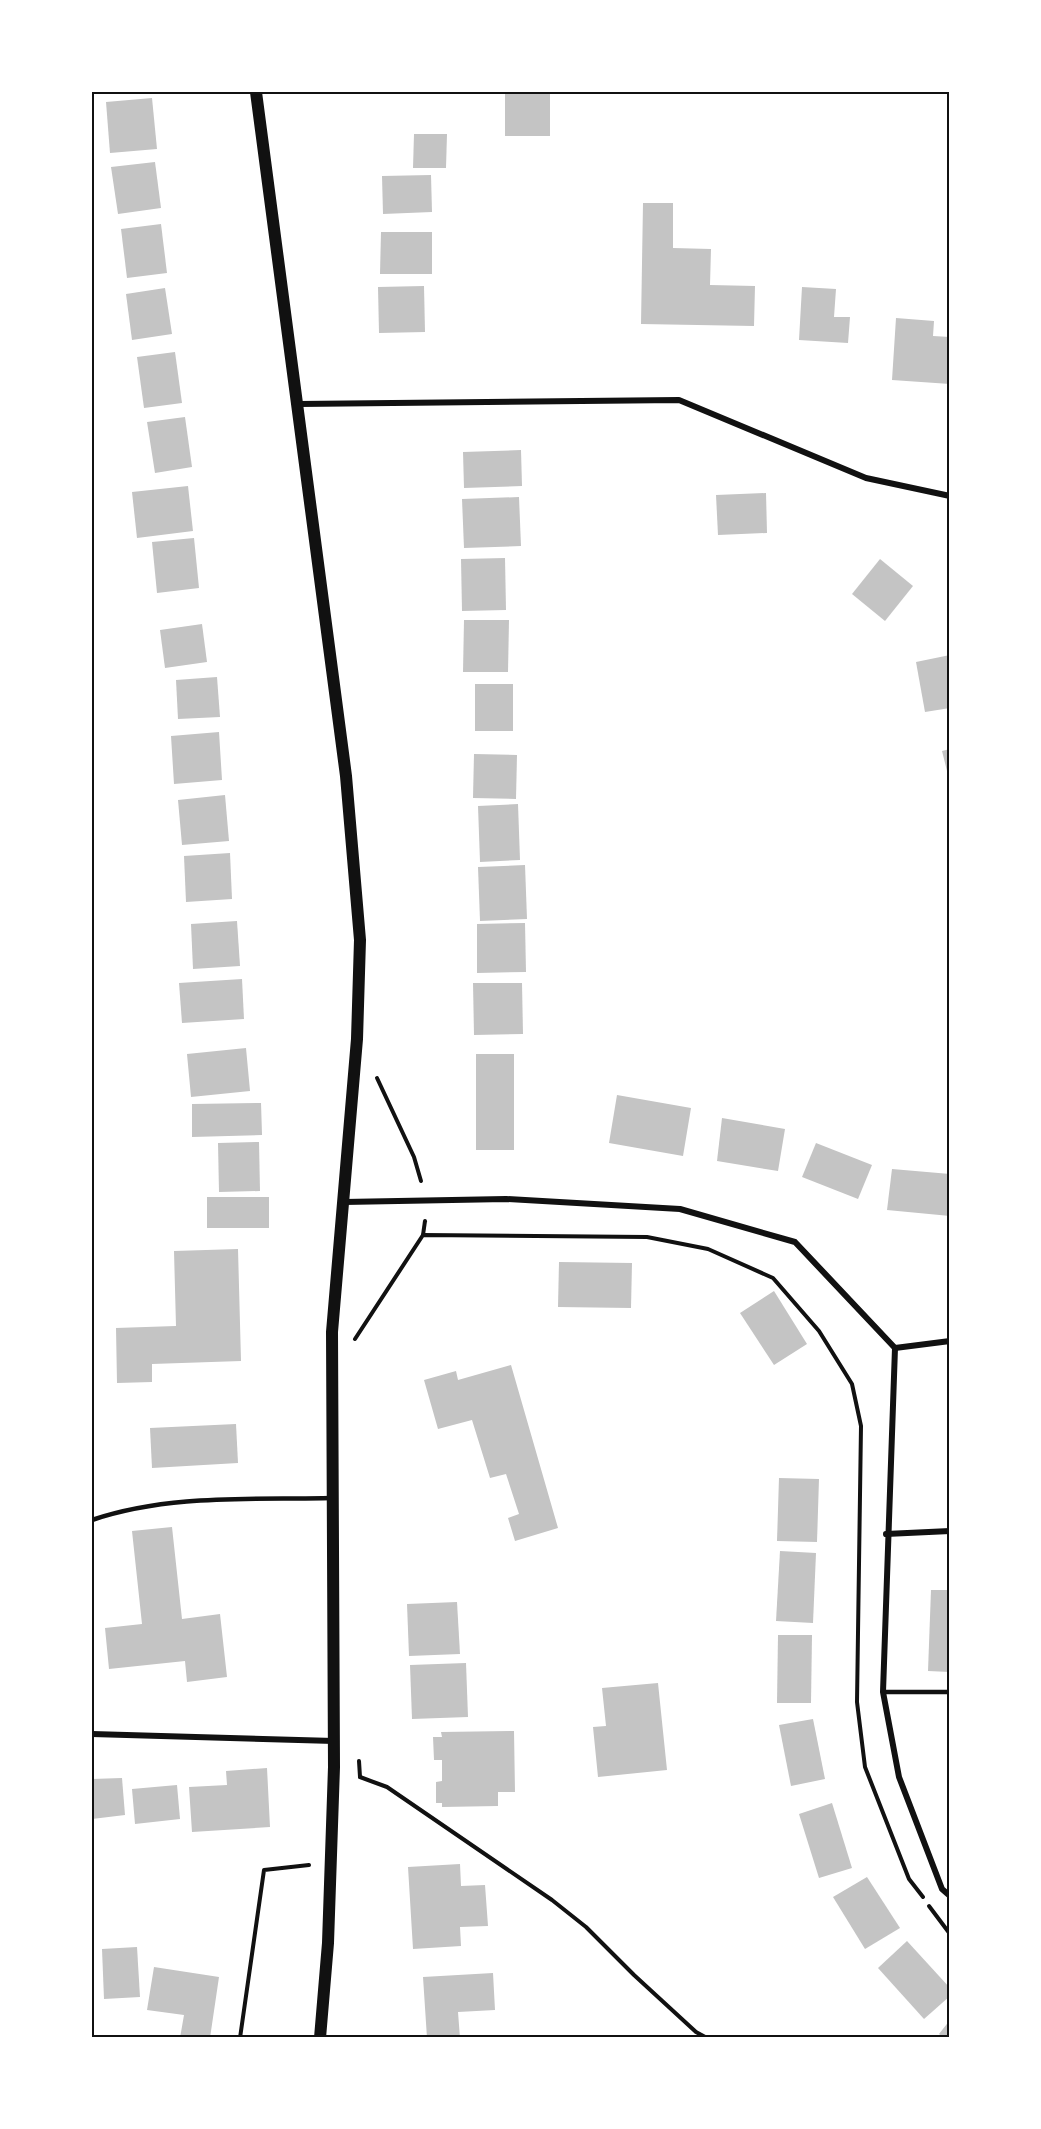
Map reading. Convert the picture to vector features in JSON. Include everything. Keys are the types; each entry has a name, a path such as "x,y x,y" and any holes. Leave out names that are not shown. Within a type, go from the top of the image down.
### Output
{"main road":[{"path":"256,92 346,776 360,940 357,1039 332,1332 335,1741 331,1862 320,2037"}],"street":[{"path":"298,404 679,400 866,478 950,496"},
{"path":"344,1202 506,1199 680,1209 795,1242 895,1348 886,1534 882,1692 899,1777 942,1889 950,1896"},
{"path":"895,1348 950,1341"},
{"path":"886,1534 950,1532"},
{"path":"92,1734 335,1741"}],"lane":[{"path":"92,1520 128,1508 167,1502 333,1498"},
{"path":"882,1692 950,1692"}],"path":[{"path":"354,1341 423,1235 647,1236 708,1249 772,1278 819,1331 852,1384 861,1426 857,1702 865,1767 909,1879 950,1934"},
{"path":"358,1753 360,1777"},
{"path":"334,1767 387,1786 552,1900 586,1927 696,2032 707,2037"},
{"path":"240,2037 264,1870 331,1862"}],"building":[{"path":"505,92 550,92 550,136 505,136"},
{"path":"152,98 157,149 110,153 106,102"},
{"path":"414,134 447,134 446,168 413,168"},
{"path":"155,162 161,208 118,214 111,167"},
{"path":"431,175 432,212 383,214 382,176"},
{"path":"643,203 673,203 673,248 711,249 710,285 755,286 754,326 641,324"},
{"path":"161,224 167,273 127,278 121,229"},
{"path":"381,232 432,232 432,274 380,274"},
{"path":"424,286 425,332 379,333 378,287"},
{"path":"802,287 836,289 834,317 850,317 848,343 799,340"},
{"path":"165,288 172,334 132,340 126,294"},
{"path":"896,318 934,321 933,336 950,337 950,384 892,380"},
{"path":"175,352 182,403 144,408 137,357"},
{"path":"185,417 192,467 155,473 147,422"},
{"path":"521,450 522,486 464,488 463,452"},
{"path":"188,486 193,531 137,538 132,492"},
{"path":"766,493 767,533 718,535 716,495"},
{"path":"519,497 521,546 464,548 462,499"},
{"path":"194,538 199,588 157,593 152,542"},
{"path":"505,558 506,610 462,611 461,559"},
{"path":"880,559 913,586 885,621 852,594"},
{"path":"464,620 509,620 508,672 463,672"},
{"path":"202,624 207,662 165,668 160,630"},
{"path":"950,655 950,708 925,712 916,662"},
{"path":"217,677 220,717 178,719 176,680"},
{"path":"475,684 513,684 513,731 475,731"},
{"path":"219,732 222,780 174,784 171,736"},
{"path":"950,749 950,779 949,779 942,751"},
{"path":"474,754 517,755 516,799 473,798"},
{"path":"225,795 229,841 182,845 178,800"},
{"path":"518,804 520,860 480,862 478,806"},
{"path":"230,853 232,899 186,902 184,856"},
{"path":"525,865 527,919 480,921 478,867"},
{"path":"237,921 240,966 193,969 191,924"},
{"path":"525,923 526,972 477,973 477,924"},
{"path":"242,979 244,1019 182,1023 179,983"},
{"path":"473,983 522,983 523,1034 474,1035"},
{"path":"246,1048 250,1091 191,1097 187,1054"},
{"path":"476,1054 514,1054 514,1150 476,1150"},
{"path":"617,1095 691,1108 683,1156 609,1143"},
{"path":"261,1103 262,1135 192,1137 192,1104"},
{"path":"722,1118 785,1129 778,1171 717,1161"},
{"path":"259,1142 260,1191 219,1192 218,1143"},
{"path":"816,1143 872,1165 858,1199 802,1177"},
{"path":"892,1169 950,1174 950,1216 887,1210"},
{"path":"207,1197 269,1197 269,1228 207,1228"},
{"path":"238,1249 241,1361 152,1364 152,1382 117,1383 116,1328 176,1326 174,1251"},
{"path":"559,1262 632,1263 631,1308 558,1307"},
{"path":"774,1291 807,1344 774,1365 740,1313"},
{"path":"511,1365 558,1528 515,1541 508,1518 519,1514 506,1474 490,1478 472,1420 438,1429 424,1380 456,1371 458,1380"},
{"path":"236,1424 238,1463 152,1468 150,1428"},
{"path":"779,1478 819,1479 817,1542 777,1541"},
{"path":"172,1527 182,1619 220,1614 227,1677 187,1682 185,1661 109,1669 105,1628 142,1624 132,1531"},
{"path":"780,1551 816,1553 813,1623 776,1621"},
{"path":"931,1590 950,1590 950,1672 928,1671"},
{"path":"457,1602 460,1654 409,1656 407,1604"},
{"path":"778,1635 812,1635 811,1703 777,1703"},
{"path":"466,1663 468,1717 412,1719 410,1665"},
{"path":"658,1683 667,1770 598,1777 593,1727 606,1726 602,1688"},
{"path":"813,1719 825,1779 791,1786 779,1725"},
{"path":"514,1731 515,1792 498,1792 498,1806 442,1807 442,1803 436,1803 436,1782 442,1781 442,1760 434,1760 433,1737 442,1737 441,1732"},
{"path":"267,1768 270,1827 192,1832 189,1787 227,1785 226,1771"},
{"path":"122,1778 125,1815 92,1819 92,1779"},
{"path":"177,1785 180,1819 135,1824 132,1789"},
{"path":"832,1803 852,1868 819,1878 799,1814"},
{"path":"460,1864 461,1886 485,1885 488,1926 460,1927 461,1946 413,1949 408,1867"},
{"path":"867,1877 900,1928 865,1949 833,1897"},
{"path":"907,1941 950,1988 950,1996 924,2019 878,1968"},
{"path":"137,1947 140,1997 104,1999 102,1949"},
{"path":"154,1967 219,1977 210,2038 180,2038 184,2015 147,2010"},
{"path":"493,1973 495,2010 458,2012 460,2038 427,2038 423,1977"},
{"path":"950,2020 950,2038 944,2038 939,2034"}]}
